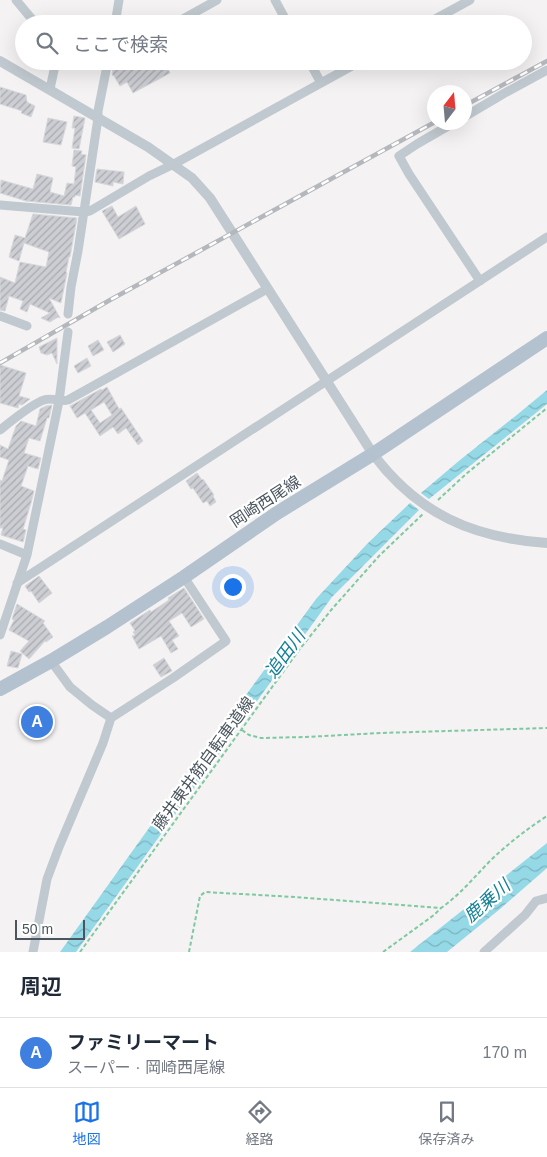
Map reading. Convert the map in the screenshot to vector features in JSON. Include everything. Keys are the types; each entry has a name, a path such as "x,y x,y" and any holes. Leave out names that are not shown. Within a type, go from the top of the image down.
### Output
{"main road":[{"name":"岡崎西尾線","path":"0,689 107,627 277,513 373,454 547,338"}],"street":[{"path":"16,0 28,15"},
{"path":"116,15 119,0"},
{"path":"190,15 217,0"},
{"path":"275,0 283,15"},
{"path":"442,15 470,0"},
{"path":"0,61 15,69"},
{"path":"16,70 148,147 192,178 210,198 373,454 414,497 428,508 459,524 491,535 547,543"},
{"path":"50,89 54,70"},
{"path":"68,314 98,111 106,70"},
{"path":"314,70 321,83"},
{"path":"0,205 90,211 149,176 345,70"},
{"path":"472,112 547,70"},
{"path":"442,130 399,156 480,281"},
{"path":"18,584 547,237"},
{"path":"0,430 41,401 50,399 65,401 72,398 267,289"},
{"path":"0,316 27,326"},
{"path":"0,635 26,555 59,401 68,332"},
{"path":"0,544 26,555"},
{"path":"33,952 47,880 103,743 111,718 226,641 184,576"},
{"path":"51,660 70,687 111,718"},
{"path":"484,952 525,915 536,900 547,898"}],"path":[{"name":"藤井東井筋自転車道線","path":"80,952 299,650 332,609 378,556 428,508 466,474 547,408"},
{"path":"241,730 249,735 261,738 547,728"},
{"path":"383,952 450,902 492,859 518,836 547,816"},
{"path":"189,952 200,896 205,892 305,897 441,908"}],"water":[{"path":"547,390 547,404 429,499 421,493 460,460"},
{"name":"追田川","path":"410,503 419,510 332,597 76,952 60,952 316,599 367,544"},
{"name":"鹿乗川","path":"547,843 547,868 447,952 410,952"}],"building":[{"path":"113,70 168,70 170,73 133,93 127,82 120,86 112,75"},
{"path":"0,87 26,95 27,102 35,106 31,117 21,113 22,111 0,104"},
{"path":"74,116 85,118 79,149 72,148 75,128 72,128"},
{"path":"48,118 67,122 61,145 43,142"},
{"path":"74,150 82,151 81,154 86,155 80,196 75,195 73,197 71,205 26,201 0,193 1,180 33,189 37,174 53,178 50,192 64,196 67,183 74,184 76,167 72,166"},
{"path":"97,169 124,172 123,184 113,182 113,186 95,182"},
{"path":"112,206 118,217 136,206 145,224 119,239 102,211"},
{"path":"33,214 77,218 61,303 49,298 60,318 58,317 50,322 41,318 50,313 30,304 27,312 20,309 23,301 9,296 5,311 0,310 0,277 15,283 20,262 46,267 49,252 24,243 19,261 9,257 15,235 25,238"},
{"path":"120,335 125,344 113,352 107,342"},
{"path":"57,338 57,364 52,353 47,355 41,353 39,347"},
{"path":"98,340 104,350 93,356 88,346"},
{"path":"87,358 91,366 78,373 74,366"},
{"path":"0,365 26,373 19,396 30,399 22,405 19,404 18,408 0,403"},
{"path":"107,387 119,409 121,408 143,441 138,445 126,428 118,434 113,427 100,436 85,413 77,418 70,406","holes":["104,402 112,415 100,423 91,410"]},
{"path":"52,405 40,441 29,438 24,453 41,458 38,469 28,466 21,486 34,491 23,529 26,530 23,542 1,535 3,528 0,528 0,480 2,481 9,460 0,457 0,445 8,449 16,426 21,421 36,426 40,409"},
{"path":"197,473 214,495 216,502 210,506 207,501 203,503 186,481"},
{"path":"39,576 52,593 39,603 25,586"},
{"path":"184,588 204,619 191,627 182,613 169,621 179,636 172,640 178,649 171,653 161,636 139,649 132,636 135,635 133,632 135,631 130,623 150,610 151,612"},
{"path":"17,604 45,621 43,623 53,637 45,641 29,659 20,651 29,641 9,630 14,620 12,619"},
{"path":"11,651 22,654 18,668 7,666"},
{"path":"164,658 172,671 161,677 153,665"}],"railway":[{"path":"532,69 547,61"},
{"path":"472,102 530,70"},
{"path":"0,363 110,300 427,126"}],"place":[{"name":"ファミリーマート","path":"37,722"}]}
